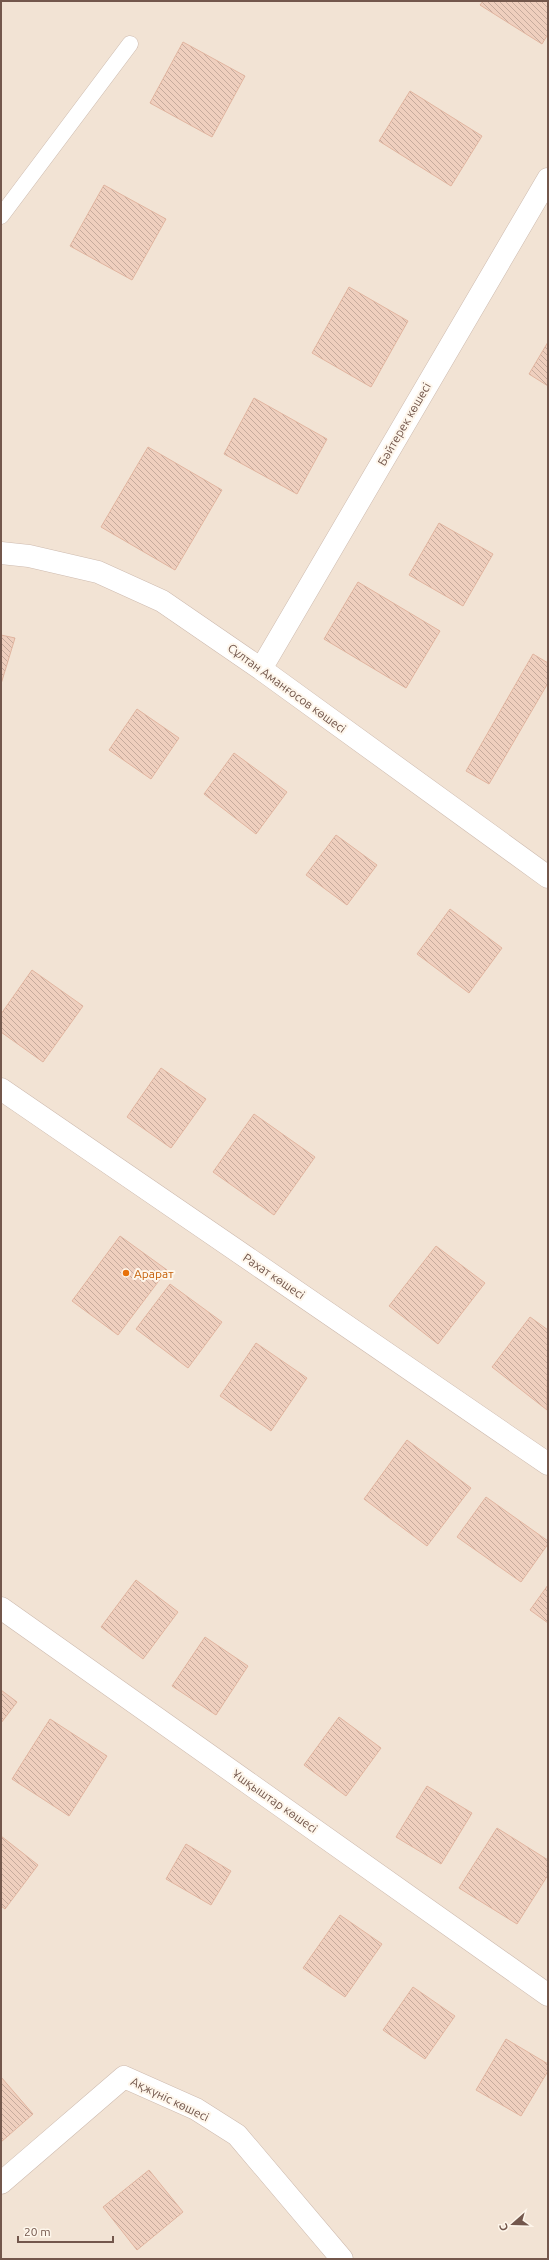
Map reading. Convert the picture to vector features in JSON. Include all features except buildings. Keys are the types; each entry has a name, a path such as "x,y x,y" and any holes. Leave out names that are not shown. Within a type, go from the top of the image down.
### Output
{"street":[{"name":"Бәйтерек көшесі","path":"261,669 548,179"},
{"name":"Сұлтан Аманғосов көшесі","path":"1,553 29,556 98,572 162,601 261,669 548,877"},
{"name":"Рахат көшесі","path":"1,1089 548,1464"},
{"name":"Ұшқыштар көшесі","path":"1,1608 548,1995"},
{"name":"Ақжүніс көшесі","path":"1,2183 124,2077 196,2109 237,2135 342,2259"}],"lane":[{"path":"1,216 130,44"}],"shaded area":[{"path":"1,1 548,1 548,2259 1,2259"}],"place":[{"name":"Арарат","path":"126,1273"}]}
